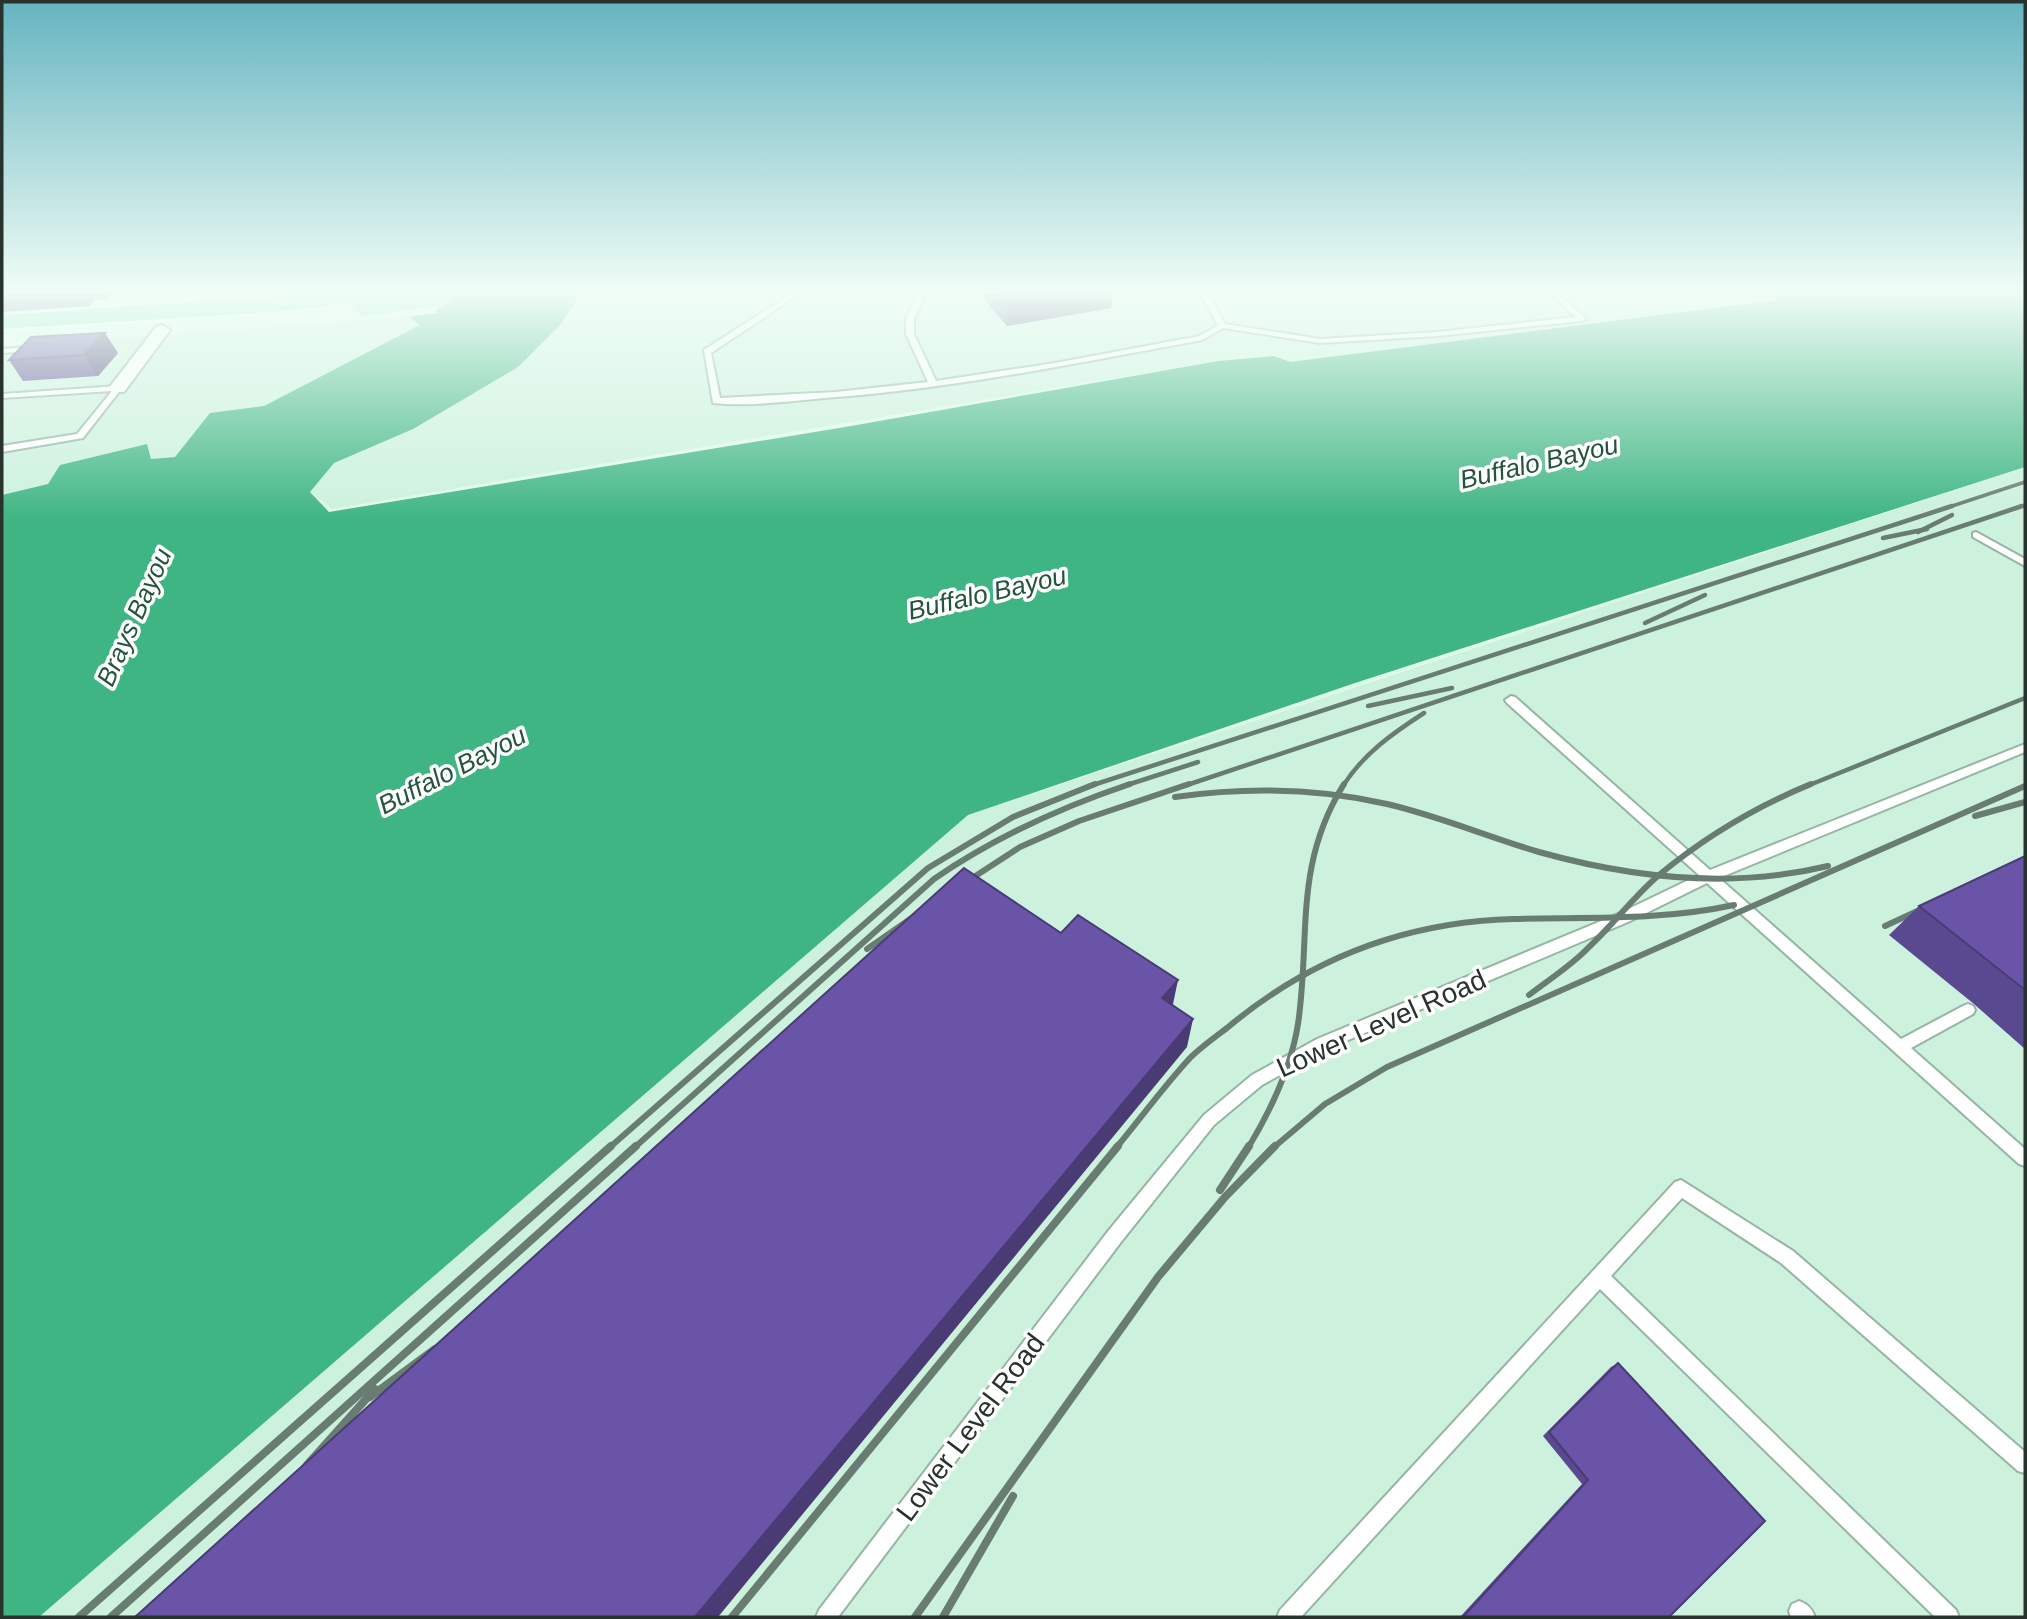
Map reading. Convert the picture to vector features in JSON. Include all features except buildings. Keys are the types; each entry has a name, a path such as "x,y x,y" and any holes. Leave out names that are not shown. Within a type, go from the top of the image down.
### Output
{"street":[{"path":"118,387 132,369"}],"lane":[{"path":"710,369 716,401 773,400 933,384 1023,369"},
{"path":"926,369 933,384"},
{"path":"2,396 118,387"},
{"path":"2,450 80,436 118,387"},
{"path":"1976,535 2025,563"},
{"path":"1511,701 2025,1160"},
{"name":"Lower Level Road","path":"826,1617 1115,1236 1219,1112 1257,1080 1322,1044 1623,918 1709,877 2025,748"},
{"path":"1899,1047 1968,1010"},
{"path":"1287,1617 1681,1188 1787,1258 2025,1464"},
{"path":"1600,1277 1949,1617"}],"shaded area":[{"path":"2,369 337,369 264,406 210,413 175,457 151,459 147,444 60,465 48,484 2,495"},
{"path":"467,369 1171,369 332,509 311,492 329,461"},
{"path":"2025,467 2025,1617 38,1617 968,815"}],"water":[{"path":"336,369 515,369 413,429 334,463 310,492 329,512 851,426 1175,369 2025,369 2025,467 1355,683 968,815 39,1617 2,1617 2,495 48,484 60,465 147,444 151,459 175,457 210,413 264,406"}],"railway":[{"path":"1946,508 2025,482"},
{"path":"2017,508 2025,505"},
{"path":"1090,786 1952,506"},
{"path":"1184,786 2022,506"},
{"path":"1922,530 1952,515"},
{"path":"1922,530 1927,529"},
{"path":"1883,538 1922,530"},
{"path":"1918,532 1922,530"},
{"path":"1645,623 1705,595"},
{"path":"1368,706 1452,688"},
{"path":"1807,786 2025,698"},
{"path":"1343,786 1369,754 1424,713"},
{"path":"1129,784 1198,762"},
{"path":"1090,786 1095,784"},
{"path":"634,1148 934,879 980,850 1028,825 1129,784"},
{"path":"1124,786 1129,784"},
{"path":"960,886 1020,847 1079,821 1189,784"},
{"path":"1338,796 1344,784"},
{"path":"1660,875 1732,824 1770,802 1811,784"},
{"path":"609,1148 928,868 1013,817 1090,786"},
{"path":"1273,1148 1325,1104 1387,1067 2025,786"},
{"path":"1175,797 1255,791 1338,796"},
{"path":"1303,976 1310,873 1317,844 1338,796"},
{"path":"1338,796 1426,814 1574,861 1660,875"},
{"path":"1975,816 2025,802"},
{"path":"1660,875 1719,879 1756,877 1828,866"},
{"path":"1618,917 1660,875"},
{"path":"1618,917 1679,914 1734,905"},
{"path":"1885,926 1926,907"},
{"path":"867,949 916,915"},
{"path":"1303,976 1360,949 1434,928 1513,919 1618,917"},
{"path":"1529,995 1581,955 1618,917"},
{"path":"1116,1148 1180,1069 1203,1046 1258,1004 1303,976"},
{"path":"1248,1148 1265,1119 1290,1057 1298,1024 1303,976"},
{"path":"79,1617 611,1146"},
{"path":"111,1617 636,1146"},
{"path":"732,1617 1118,1146"},
{"path":"1220,1190 1249,1146"},
{"path":"915,1617 1158,1277 1225,1197 1273,1148"},
{"path":"370,1397 435,1349"},
{"path":"307,1465 375,1389"},
{"path":"943,1617 1013,1496"}],"water label":[{"name":"Buffalo Bayou","path":"1539,462"},
{"name":"Buffalo Bayou","path":"987,593"},
{"name":"Brays Bayou","path":"134,617"},
{"name":"Buffalo Bayou","path":"452,770"}]}
